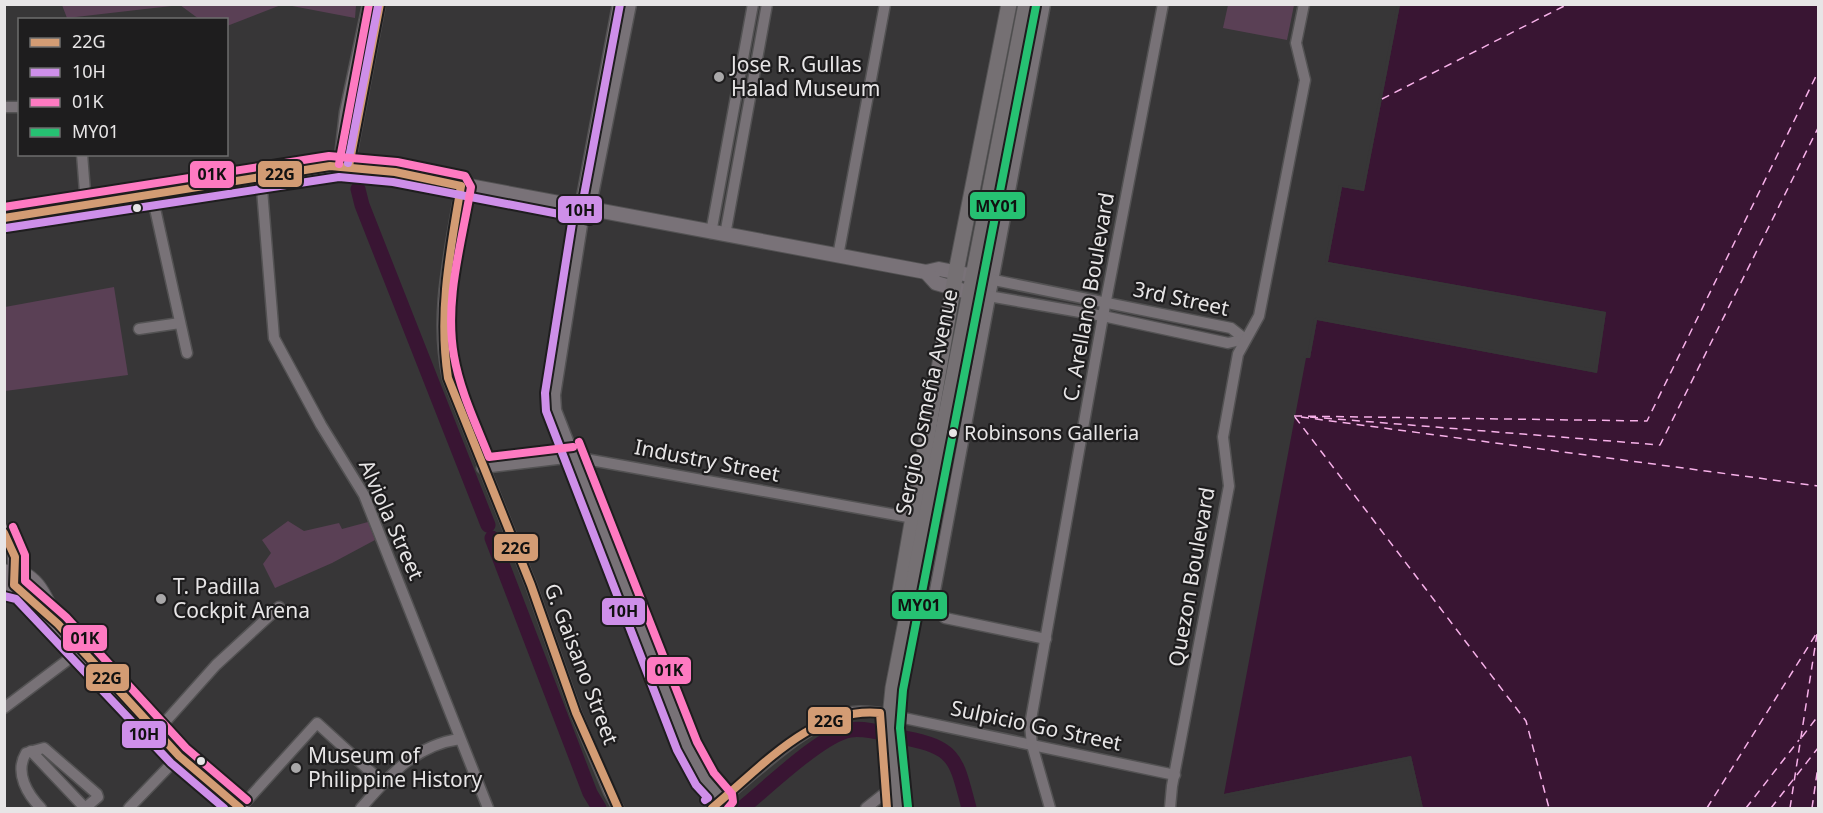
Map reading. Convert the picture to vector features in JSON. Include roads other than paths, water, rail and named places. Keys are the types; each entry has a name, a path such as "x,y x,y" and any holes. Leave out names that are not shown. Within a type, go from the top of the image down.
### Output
{"highway":[{"name":"Sergio Osmeña Avenue","path":"886,801 885,728 953,289 1009,4"},
{"name":"Sergio Osmeña Avenue","path":"918,519 971,293 1026,4"},
{"name":"Sergio Osmeña Avenue","path":"885,728 898,808"}],"main road":[{"path":"4,218 344,166 926,272 939,269 974,276"},
{"path":"926,272 936,284 971,293"},
{"path":"4,532 15,551 9,585 58,624 179,756 240,808"},
{"path":"10,571 31,578 44,593 58,624"}],"street":[{"path":"344,166 345,112 368,4"},
{"path":"344,166 380,4"},
{"path":"586,209 618,4"},
{"path":"631,4 582,225 555,395 558,415 687,746 705,779 723,799"},
{"path":"718,234 753,4"},
{"path":"718,234 767,4"},
{"path":"838,256 885,4"},
{"path":"1045,4 991,297 954,481 934,603 945,618 1046,639"},
{"name":"C. Arellano Boulevard","path":"1050,808 1032,745 1030,725 1103,316 1163,4"},
{"name":"Quezon Boulevard","path":"1170,808 1229,486 1224,429 1238,354 1259,316 1305,80 1296,43 1304,4"},
{"path":"745,46 759,48"},
{"path":"82,156 86,205"},
{"name":"Alviola Street","path":"261,177 274,338 321,425 363,495 488,808"},
{"name":"G. Gaisano Street","path":"461,186 441,309 443,354 457,405 531,585 576,713 618,808"},
{"path":"152,195 187,352"},
{"name":"3rd Street","path":"974,276 1231,328 1245,339"},
{"name":"3rd Street","path":"971,293 1103,316 1228,343 1245,339"},
{"path":"139,329 180,323"},
{"name":"Industry Street","path":"482,468 574,457 918,519"},
{"path":"157,731 216,665 279,607"},
{"path":"4,708 81,650"},
{"name":"Sulpicio Go Street","path":"712,808 801,736 825,720 850,712 885,728 1032,745 1175,775"},
{"path":"240,808 317,723 383,783"},
{"path":"361,808 383,783 418,752 460,739"},
{"path":"31,751 85,808 98,797 48,749 31,751 23,757 23,775 29,796 41,808"},
{"path":"129,808 179,756"},
{"path":"866,808 886,801"}],"waterway":[{"path":"358,189 362,205 488,525"},
{"path":"492,538 590,793 599,808"},
{"path":"742,808 809,752 838,734 856,729 922,742 945,752 957,767 969,808"}],"place":[{"name":"Jose R. Gullas Halad Museum","path":"719,77"},
{"name":"Robinsons Galleria","path":"953,433"},
{"name":"T. Padilla Cockpit Arena","path":"161,599"},
{"name":"Museum of Philippine History","path":"296,768"}]}
